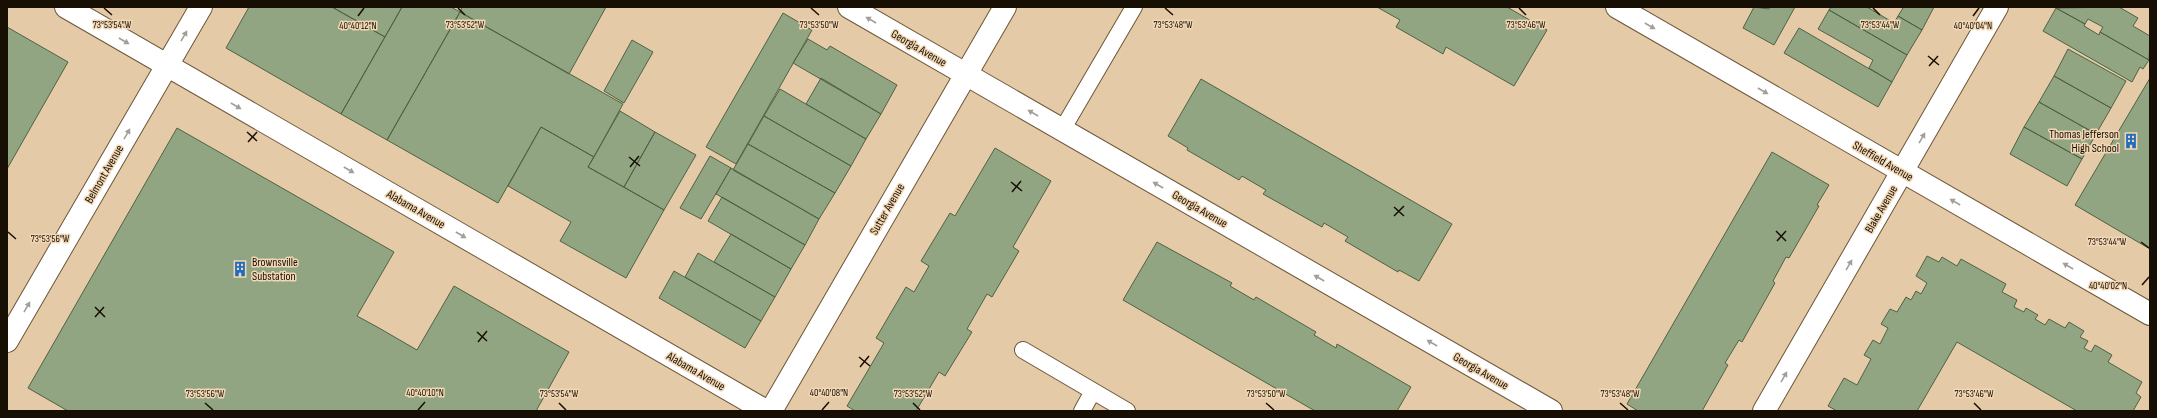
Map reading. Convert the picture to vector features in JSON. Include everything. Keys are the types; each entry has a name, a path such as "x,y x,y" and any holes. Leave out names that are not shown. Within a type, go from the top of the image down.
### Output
{"street":[{"name":"Alabama Avenue","path":"66,7 766,411"},
{"name":"Belmont Avenue","path":"7,341 201,7"},
{"name":"Georgia Avenue","path":"849,7 1551,411"},
{"name":"Sutter Avenue","path":"771,411 1005,7"},
{"name":"Sheffield Avenue","path":"1617,7 2150,314"},
{"name":"Blake Avenue","path":"1764,411 1998,7"}],"lane":[{"path":"1062,130 1134,7"},
{"path":"1023,350 1127,411"},
{"path":"1082,411 1093,391"}],"building":[{"path":"249,7 332,7 385,37 341,114 226,48"},
{"path":"332,7 402,7 385,37"},
{"path":"402,7 451,7 460,12 387,140 341,114"},
{"path":"462,7 606,7 569,74 460,12"},
{"path":"1377,7 1507,7 1547,30 1514,86 1446,47 1443,54 1396,27 1400,20"},
{"path":"1754,7 1769,9 1770,7 1795,7 1774,45 1743,28"},
{"path":"1831,7 1867,7 1894,23 1898,16 1922,30 1907,55 1829,10"},
{"path":"1900,7 1934,7 1922,30 1898,16 1903,8"},
{"path":"2119,7 2138,18 2133,26 2150,36 2149,60 2100,32 2103,27 2088,19 2085,24 2056,8"},
{"path":"2056,8 2085,24 2084,26 2099,35 2100,32 2149,60 2143,69 2140,67 2132,82 2043,31"},
{"path":"1829,10 1907,55 1892,82 1869,68 1873,60 1818,29"},
{"path":"460,12 623,104 594,157 541,127 498,203 387,140"},
{"path":"783,13 812,30 736,164 706,147"},
{"path":"7,27 68,62 7,169"},
{"path":"1799,28 1892,82 1878,107 1784,53"},
{"path":"808,39 827,50 830,46 897,85 881,114 793,63"},
{"path":"632,40 653,52 624,103 604,91"},
{"path":"2068,49 2126,81 2111,108 2054,76"},
{"path":"2054,76 2111,108 2096,134 2039,102"},
{"path":"821,78 881,114 866,139 806,104"},
{"name":"Thomas Jefferson High School","path":"2150,78 2150,249 2075,205"},
{"path":"1201,79 1452,224 1419,281 1399,270 1398,272 1345,241 1348,237 1324,223 1322,227 1263,194 1266,190 1242,176 1239,180 1187,150 1188,148 1168,136"},
{"path":"780,89 866,139 851,166 764,116"},
{"path":"2039,102 2096,134 2082,159 2024,127"},
{"path":"620,111 655,132 624,187 588,167"},
{"path":"764,116 851,166 835,193 748,144"},
{"path":"541,127 594,157 588,167 664,210 626,278 560,241 571,222 508,186"},
{"path":"2024,127 2082,159 2067,186 2010,154"},
{"name":"Brownsville Substation","path":"177,128 394,252 357,316 417,350 454,286 569,352 536,411 68,411 28,388"},
{"path":"655,132 696,155 664,210 624,187"},
{"path":"748,144 835,193 819,219 733,170"},
{"path":"995,148 1051,181 1013,247 1019,251 992,297 987,294 967,329 972,332 945,376 939,372 916,411 855,411 847,406 884,343 876,338 906,287 914,292 929,266 921,261 950,213 955,216"},
{"path":"1772,152 1829,185 1817,205 1819,206 1789,258 1786,257 1773,281 1775,283 1742,342 1739,340 1725,363 1728,365 1702,411 1638,411 1627,404"},
{"path":"710,156 731,168 701,219 680,208"},
{"path":"731,168 819,219 805,245 716,194"},
{"path":"722,197 805,245 791,269 708,221"},
{"path":"731,234 791,269 775,297 714,262"},
{"path":"1157,242 1232,283 1230,286 1254,300 1256,297 1316,332 1314,335 1336,348 1337,344 1411,387 1397,411 1315,411 1123,300"},
{"path":"698,253 775,297 761,321 685,277"},
{"path":"1927,256 1939,262 1942,257 1957,266 1961,259 2006,284 2002,292 2017,300 2014,307 2024,312 2026,308 2038,315 2035,319 2045,325 2049,319 2065,328 2069,322 2084,331 2080,337 2088,341 2084,348 2091,352 2095,345 2112,355 2108,362 2142,382 2136,393 2141,397 2133,411 2077,411 1957,342 1917,411 1837,411 1828,406 1844,378 1857,385 1871,359 1864,355 1873,340 1880,344 1888,328 1881,324 1890,309 1897,312 1906,297 1911,300 1916,291 1921,294 1927,283 1916,276"},
{"path":"674,271 761,321 745,348 659,298"}],"place":[{"name":"Thomas Jefferson High School","path":"2131,141"},
{"name":"Brownsville Substation","path":"240,269"}]}
